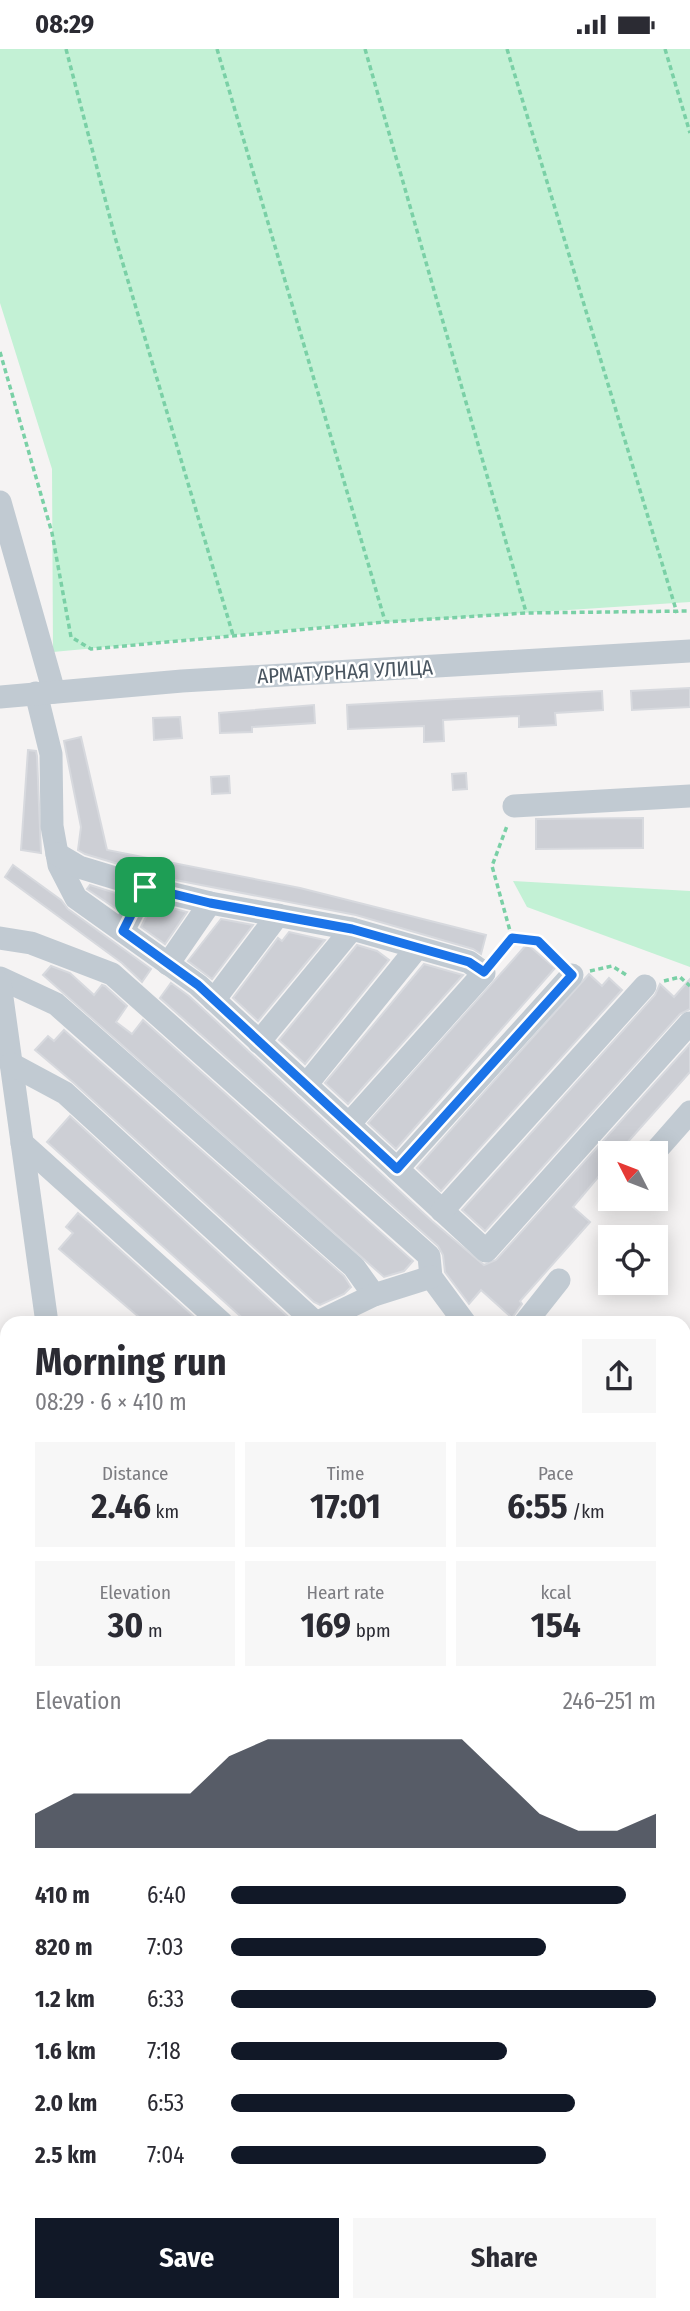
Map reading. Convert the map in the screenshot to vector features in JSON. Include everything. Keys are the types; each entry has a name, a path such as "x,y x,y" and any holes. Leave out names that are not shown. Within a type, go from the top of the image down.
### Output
{"street":[{"path":"0,502 45,693 51,754 52,826 59,865 76,898 214,1000 486,1251 690,1023"},
{"name":"АРМАТУРНАЯ УЛИЦА","path":"0,697 196,681 690,651"},
{"path":"514,806 690,796"},
{"path":"57,854 79,867 145,887 210,903 352,929 469,962 484,972 349,1124"},
{"path":"123,931 145,887"},
{"path":"168,964 210,903"},
{"path":"214,1000 278,915"},
{"path":"259,1042 352,929"},
{"path":"0,938 31,943 112,974 429,1256 430,1277 460,1316"},
{"path":"306,1085 417,948"},
{"path":"397,1169 572,975"},
{"path":"0,980 56,1004 354,1267 374,1295"},
{"path":"0,980 46,1316"},
{"path":"442,1211 645,986"},
{"path":"11,1064 65,1093 308,1316"},
{"path":"665,1141 690,1112"},
{"path":"22,1143 214,1316"},
{"path":"330,1316 374,1295 430,1277"},
{"path":"531,1316 559,1280"}],"path":[{"path":"66,49 115,237 233,635"},
{"path":"217,49 385,622"},
{"path":"365,49 526,613"},
{"path":"507,49 677,613"},
{"path":"665,49 690,133"},
{"path":"0,352 52,533 71,637 91,649 385,622 526,613 690,611"},
{"path":"512,938 492,866 514,806"},
{"path":"484,972 512,938"},
{"path":"512,938 538,941 572,975 612,966 645,986 680,977 690,986"}],"green space":[{"path":"0,49 690,49 690,602 342,625 53,652 52,469 0,303"},
{"path":"513,881 690,891 690,967 527,907"}],"building":[{"path":"690,688 690,707 632,710 631,691"},
{"path":"602,691 603,710 555,713 556,725 519,727 519,716 443,720 444,741 424,742 424,726 348,729 347,705"},
{"path":"314,705 315,723 252,727 252,732 220,733 219,713"},
{"path":"180,717 182,738 154,740 153,718"},
{"path":"81,737 107,850 300,888 486,935 481,954 473,949 356,915 165,878 85,854 78,850 81,827 64,741"},
{"path":"28,750 36,751 37,756 41,853 21,850"},
{"path":"466,773 467,789 453,790 452,774"},
{"path":"229,776 230,793 212,794 211,777"},
{"path":"643,818 643,848 536,849 536,819"},
{"path":"13,865 151,969 142,982 122,963 5,877"},
{"path":"90,885 125,896 118,910 87,889"},
{"path":"153,903 187,912 165,944 141,927"},
{"path":"221,919 253,925 212,979 188,961"},
{"path":"289,932 325,940 258,1021 233,998 278,938 282,941"},
{"path":"527,944 555,968 396,1149 368,1123"},
{"path":"357,945 377,951 389,960 305,1064 279,1040"},
{"path":"424,964 463,975 348,1104 325,1083"},
{"path":"51,966 70,973 94,995 102,985 105,986 127,1006 116,1022 132,1034 143,1020 413,1261 404,1271 384,1277 43,975"},
{"path":"589,974 602,986 609,978 622,990 441,1191 417,1168"},
{"path":"690,979 690,1009 680,1014 485,1231 462,1210 655,995 660,984 674,997"},
{"path":"171,983 189,996 432,1221 484,1265 496,1260 598,1146 598,1177 573,1207 590,1222 520,1301 522,1304 513,1316 510,1316 481,1290 469,1304 445,1272 443,1255 438,1246 160,998"},
{"path":"64,1030 344,1276 351,1287 344,1294 320,1305 314,1302 35,1050 48,1036 54,1041"},
{"path":"690,1044 690,1072 629,1141 603,1141"},
{"path":"70,1116 287,1316 240,1316 47,1142"},
{"path":"78,1213 193,1316 138,1316 59,1249 73,1233 66,1227"}],"route":[{"path":"145,887 210,903 352,929 469,962 484,972 512,938 538,941 572,975 397,1169 198,985 123,931 145,887"}]}
